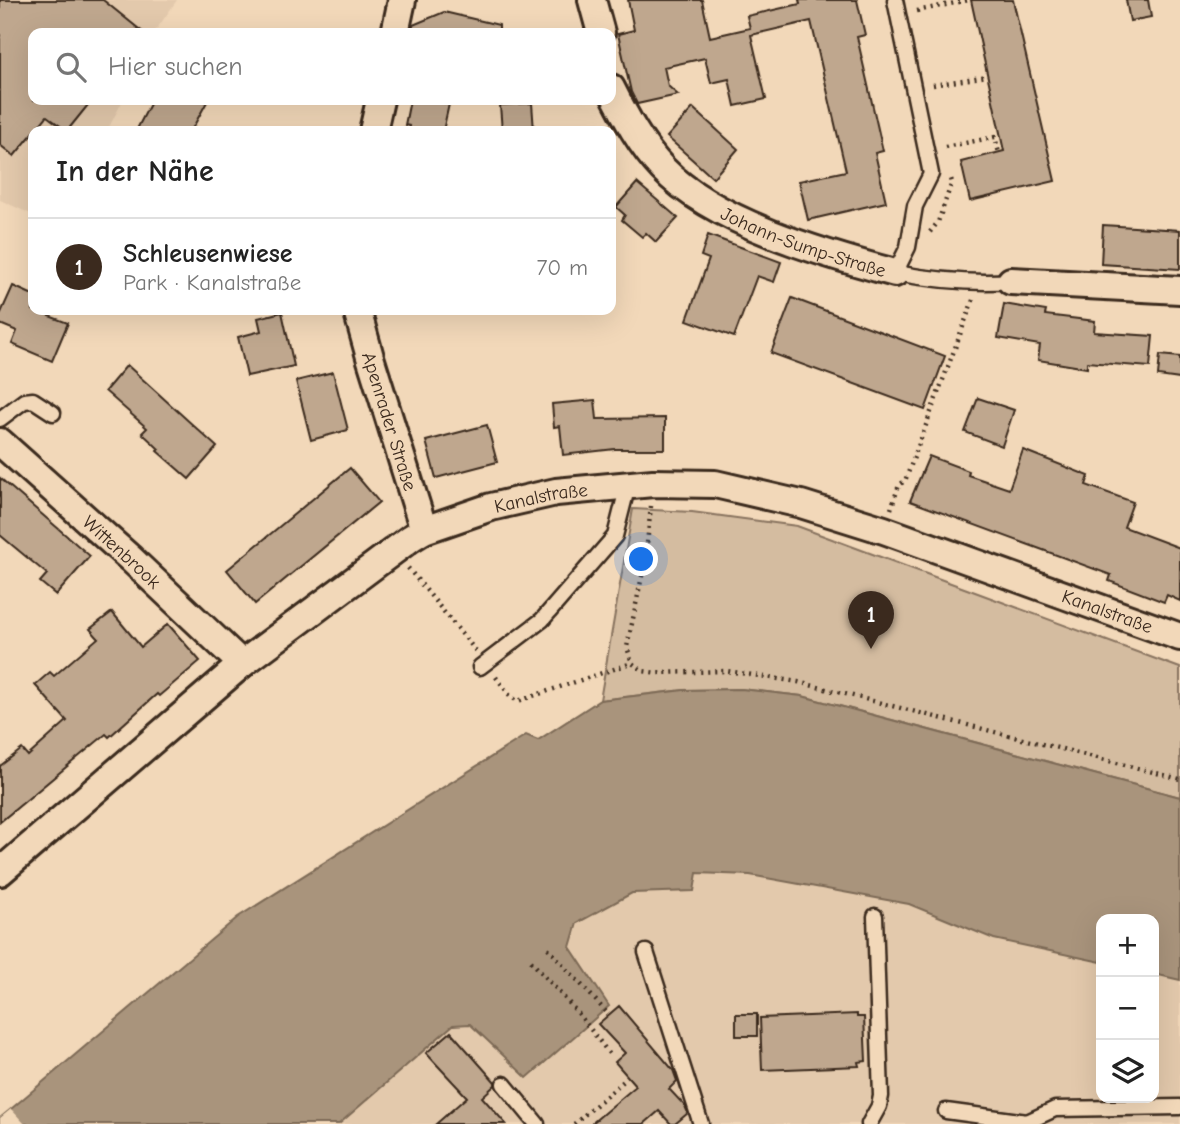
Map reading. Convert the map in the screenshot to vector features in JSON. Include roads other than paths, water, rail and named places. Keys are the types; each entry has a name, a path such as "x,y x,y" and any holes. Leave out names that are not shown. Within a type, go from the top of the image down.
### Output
{"street":[{"path":"396,28 402,0"},
{"path":"592,0 600,28"},
{"name":"Johann-Sump-Straße","path":"616,98 632,128 661,167 705,202 733,217 793,241 895,273"},
{"path":"374,126 379,105"},
{"name":"Johann-Sump-Straße","path":"1011,281 1180,290"},
{"name":"Apenrader Straße","path":"358,315 424,530"},
{"name":"Wittenbrook","path":"0,442 131,559 242,664"},
{"name":"Kanalstraße","path":"0,872 242,664 424,530 491,507 556,492 640,484 715,484 801,504 884,530 1180,637"}],"lane":[{"path":"895,0 931,174 915,206 908,247 895,273"},
{"name":"Johann-Sump-Straße","path":"895,273 933,280 980,283 1011,281"},
{"path":"0,419 24,401 33,400 53,413"},
{"path":"480,667 542,620 615,536 640,484"},
{"path":"869,1124 879,1106 881,1096 875,916"},
{"path":"646,952 701,1124"},
{"path":"504,1084 537,1124"},
{"path":"956,1116 1027,1122 1055,1109 1180,1107"}],"place":[{"name":"Schleusenwiese","path":"871,649"}]}
